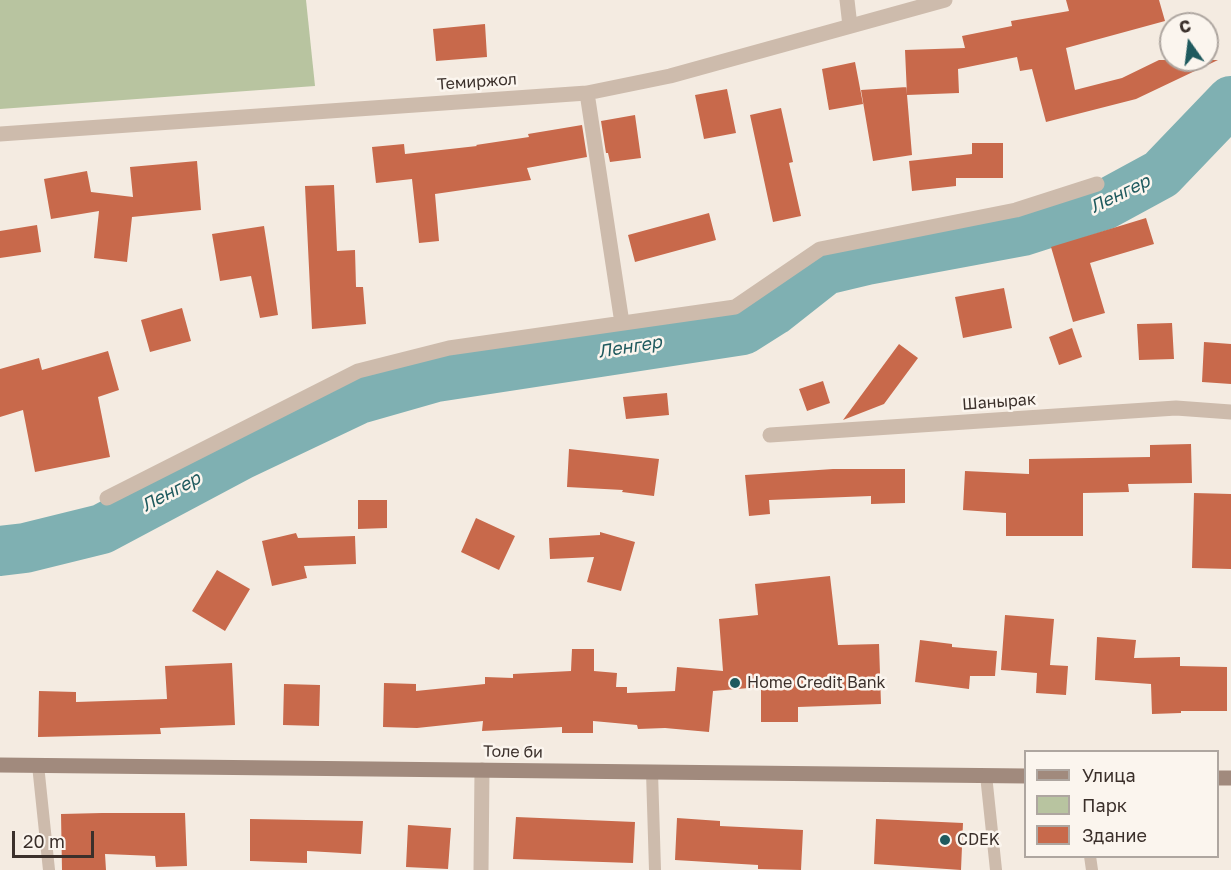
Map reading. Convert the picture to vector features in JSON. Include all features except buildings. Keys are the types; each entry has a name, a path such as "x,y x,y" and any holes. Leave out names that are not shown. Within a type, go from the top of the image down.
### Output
{"main road":[{"name":"Толе би","path":"0,765 1024,776"}],"street":[{"path":"847,0 850,26"},
{"name":"Темиржол","path":"0,134 587,93 670,76 945,0"},
{"path":"587,93 622,322"},
{"path":"106,498 358,371 449,348 735,307 820,249 1016,210 1097,184"},
{"name":"Шанырак","path":"770,435 1176,408 1231,412"},
{"path":"481,870 482,770"}],"lane":[{"path":"38,765 49,870"},
{"path":"652,772 655,870"},
{"path":"986,775 996,870"}],"green space":[{"path":"0,0 306,0 315,86 0,109"}],"waterway":[{"name":"Ленгер","path":"0,551 25,548 102,529 241,455 359,399 436,377 743,330 773,311 825,270 1023,231 1104,205 1161,174 1231,101"}],"place":[{"name":"Home Credit Bank","path":"735,683"},
{"name":"CDEK","path":"945,840"}]}
